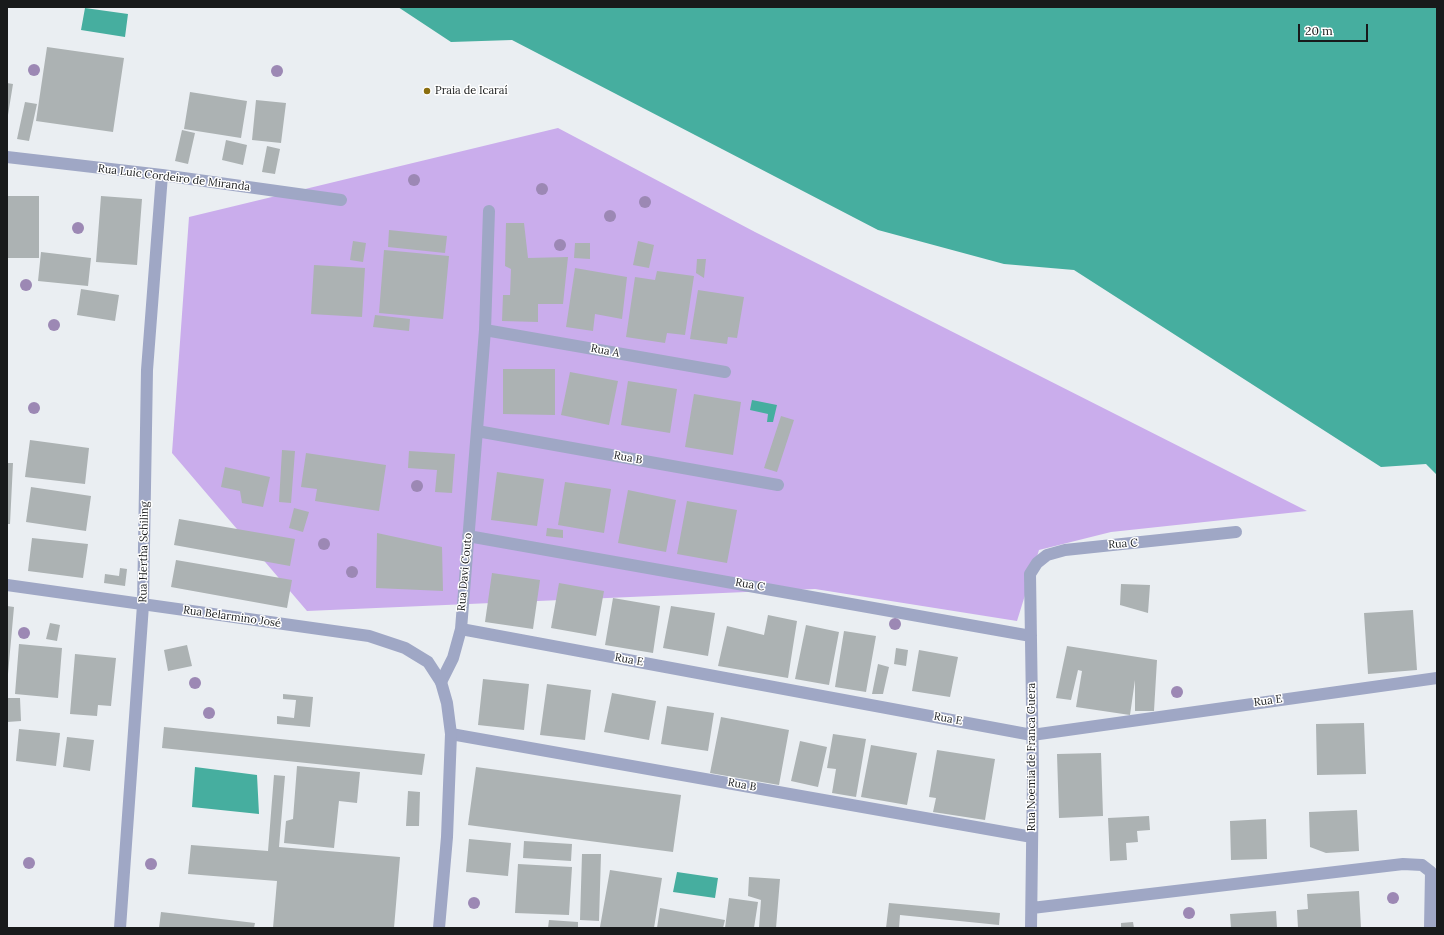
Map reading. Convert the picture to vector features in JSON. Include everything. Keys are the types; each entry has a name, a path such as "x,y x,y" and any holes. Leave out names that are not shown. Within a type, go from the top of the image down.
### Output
{"street":[{"name":"Rua Luic Cordeiro de Miranda","path":"7,157 162,175 341,200"},
{"name":"Rua Hertha Schiling","path":"120,928 143,605 147,370 162,175"},
{"name":"Rua Davi Couto","path":"441,682 453,658 461,629 485,330 489,211"},
{"name":"Rua A","path":"485,330 725,372"},
{"name":"Rua B","path":"477,430 778,485"},
{"name":"Rua C","path":"1030,586 1030,574 1037,563 1047,555 1065,550 1236,532"},
{"name":"Rua C","path":"468,536 1031,636"},
{"name":"Rua Belarmino José","path":"7,585 369,636 405,648 428,662 441,682"},
{"name":"Rua Noemia de Franca Guera","path":"1030,586 1032,735 1031,928"},
{"name":"Rua E","path":"461,629 1032,735 1437,678"},
{"path":"439,928 447,837 451,734 447,703 441,682"},
{"name":"Rua B","path":"451,734 1032,837"},
{"path":"1032,908 1403,864 1422,865 1431,872 1430,928"}],"shaded area":[{"path":"398,7 1437,7 1437,475 1426,464 1381,467 1074,270 1004,264 878,230 512,40 451,42"},
{"path":"85,8 128,14 125,37 81,30"},
{"path":"558,128 755,232 1307,511 1111,532 1039,550 1017,621 815,589 307,611 172,453 189,217"},
{"path":"752,400 777,405 773,422 767,422 768,414 750,410"},
{"path":"195,767 257,775 259,814 192,807"},
{"path":"677,872 718,878 715,898 673,892"}],"building":[{"path":"47,47 124,58 113,132 36,121"},
{"path":"7,83 13,84 8,115 7,115"},
{"path":"190,92 247,101 241,138 184,129"},
{"path":"256,100 286,103 281,143 252,140"},
{"path":"25,102 37,104 29,141 17,139"},
{"path":"182,130 195,133 188,164 175,161"},
{"path":"226,140 247,145 243,165 222,160"},
{"path":"267,146 280,149 275,174 262,172"},
{"path":"7,196 39,196 39,258 7,258"},
{"path":"101,196 142,199 137,265 96,262"},
{"path":"506,223 524,223 528,258 568,257 563,304 538,304 538,322 502,321 503,295 510,295 511,269 505,266"},
{"path":"389,230 447,236 445,253 388,247"},
{"path":"353,241 366,243 363,262 350,260"},
{"path":"638,241 654,245 649,268 633,265"},
{"path":"575,243 590,243 590,259 574,258"},
{"path":"384,250 449,256 443,319 379,313"},
{"path":"41,252 91,258 88,286 38,281"},
{"path":"697,259 706,259 704,278 696,273"},
{"path":"314,265 365,268 362,317 311,314"},
{"path":"575,268 627,277 622,319 595,314 593,331 566,327"},
{"path":"657,271 694,276 685,335 667,333 665,343 626,337 635,277 655,280"},
{"path":"81,289 119,295 115,321 77,315"},
{"path":"698,290 744,297 737,338 728,337 727,344 690,339"},
{"path":"375,315 410,319 409,331 373,327"},
{"path":"503,369 555,369 555,415 503,414"},
{"path":"570,372 618,381 609,425 561,415"},
{"path":"628,381 677,389 670,433 621,425"},
{"path":"694,394 741,402 733,455 685,447"},
{"path":"781,416 794,420 777,472 764,468"},
{"path":"30,440 89,448 85,484 25,477"},
{"path":"282,450 295,451 291,503 279,502"},
{"path":"409,451 455,454 452,493 435,492 437,470 408,468"},
{"path":"306,453 386,465 379,511 315,501 317,489 301,487"},
{"path":"7,463 13,463 10,524 7,524"},
{"path":"225,467 270,477 263,507 242,503 240,491 221,487"},
{"path":"497,472 544,479 537,526 491,520"},
{"path":"565,482 611,489 604,533 558,525"},
{"path":"31,487 91,496 86,531 26,522"},
{"path":"628,490 676,500 666,552 618,543"},
{"path":"687,501 737,510 727,563 677,554"},
{"path":"294,508 309,512 303,532 289,528"},
{"path":"179,519 295,539 290,566 174,545"},
{"path":"547,528 563,530 563,538 546,536"},
{"path":"377,533 442,547 443,591 376,588"},
{"path":"32,538 88,544 83,578 28,571"},
{"path":"176,560 292,580 287,608 171,587"},
{"path":"120,568 127,569 125,586 104,583 105,574 119,576"},
{"path":"492,573 540,580 533,629 485,622"},
{"path":"559,583 604,591 596,636 551,628"},
{"path":"1121,584 1150,585 1148,613 1120,605"},
{"path":"613,598 660,606 653,653 605,645"},
{"path":"7,606 14,607 8,674 7,674"},
{"path":"671,606 715,613 708,656 663,648"},
{"path":"1413,610 1417,670 1368,674 1364,613"},
{"path":"768,615 797,621 788,678 718,666 727,626 764,635"},
{"path":"50,623 60,625 57,641 46,639"},
{"path":"806,625 839,632 829,685 795,679"},
{"path":"844,631 876,636 866,692 835,687"},
{"path":"19,644 62,648 58,698 15,694"},
{"path":"187,645 192,666 168,671 164,650"},
{"path":"1067,646 1157,660 1154,711 1135,711 1135,680 1130,715 1076,707 1082,671 1078,670 1071,700 1056,698"},
{"path":"896,648 908,650 906,666 894,664"},
{"path":"919,650 958,657 950,697 912,691"},
{"path":"75,654 116,658 111,706 98,705 97,716 70,714"},
{"path":"878,664 889,667 883,694 872,694"},
{"path":"483,679 529,684 524,730 478,725"},
{"path":"547,684 591,690 585,740 540,735"},
{"path":"612,693 656,701 649,740 604,732"},
{"path":"283,694 313,697 310,727 277,724 277,716 294,718 296,700 283,699"},
{"path":"7,698 20,698 21,721 7,722"},
{"path":"667,706 714,713 708,751 661,744"},
{"path":"721,717 789,730 779,785 710,773"},
{"path":"1364,723 1366,774 1317,775 1316,724"},
{"path":"164,727 425,754 422,775 162,748"},
{"path":"19,729 60,733 56,766 16,761"},
{"path":"833,734 866,739 856,797 832,793 836,769 827,768"},
{"path":"67,737 94,740 90,771 63,767"},
{"path":"800,741 827,747 818,787 791,781"},
{"path":"871,745 917,753 907,805 861,797"},
{"path":"937,750 995,759 985,820 933,812 936,798 929,797"},
{"path":"1101,753 1103,816 1059,818 1057,754"},
{"path":"297,766 360,772 357,803 339,801 334,848 284,843 286,821 293,819"},
{"path":"476,767 681,795 673,852 468,825"},
{"path":"274,775 285,776 279,847 400,857 394,928 273,928 277,881 188,874 191,845 268,851"},
{"path":"408,791 420,792 419,826 406,826"},
{"path":"1357,810 1359,851 1326,853 1310,847 1309,812"},
{"path":"1149,816 1150,830 1137,831 1138,842 1126,843 1127,860 1110,861 1108,818"},
{"path":"1266,819 1267,859 1231,860 1230,821"},
{"path":"469,839 511,843 508,876 466,872"},
{"path":"524,841 572,844 571,861 523,858"},
{"path":"582,854 601,854 599,921 580,920"},
{"path":"518,864 572,867 569,915 515,913"},
{"path":"610,870 662,878 654,928 600,927"},
{"path":"749,877 780,879 776,928 759,928 761,900 748,896"},
{"path":"1359,891 1361,928 1298,928 1297,910 1308,909 1307,894"},
{"path":"729,898 758,902 754,928 725,928"},
{"path":"889,903 1000,913 999,925 900,915 899,928 886,928"},
{"path":"660,908 725,920 723,928 657,928"},
{"path":"1276,911 1277,928 1231,928 1230,914"},
{"path":"161,912 255,923 254,928 159,928"},
{"path":"549,920 578,922 578,928 548,928"},
{"path":"1133,922 1134,928 1121,928 1121,923"}],"place":[{"name":"Praia de Icaraí","path":"427,91"}]}
